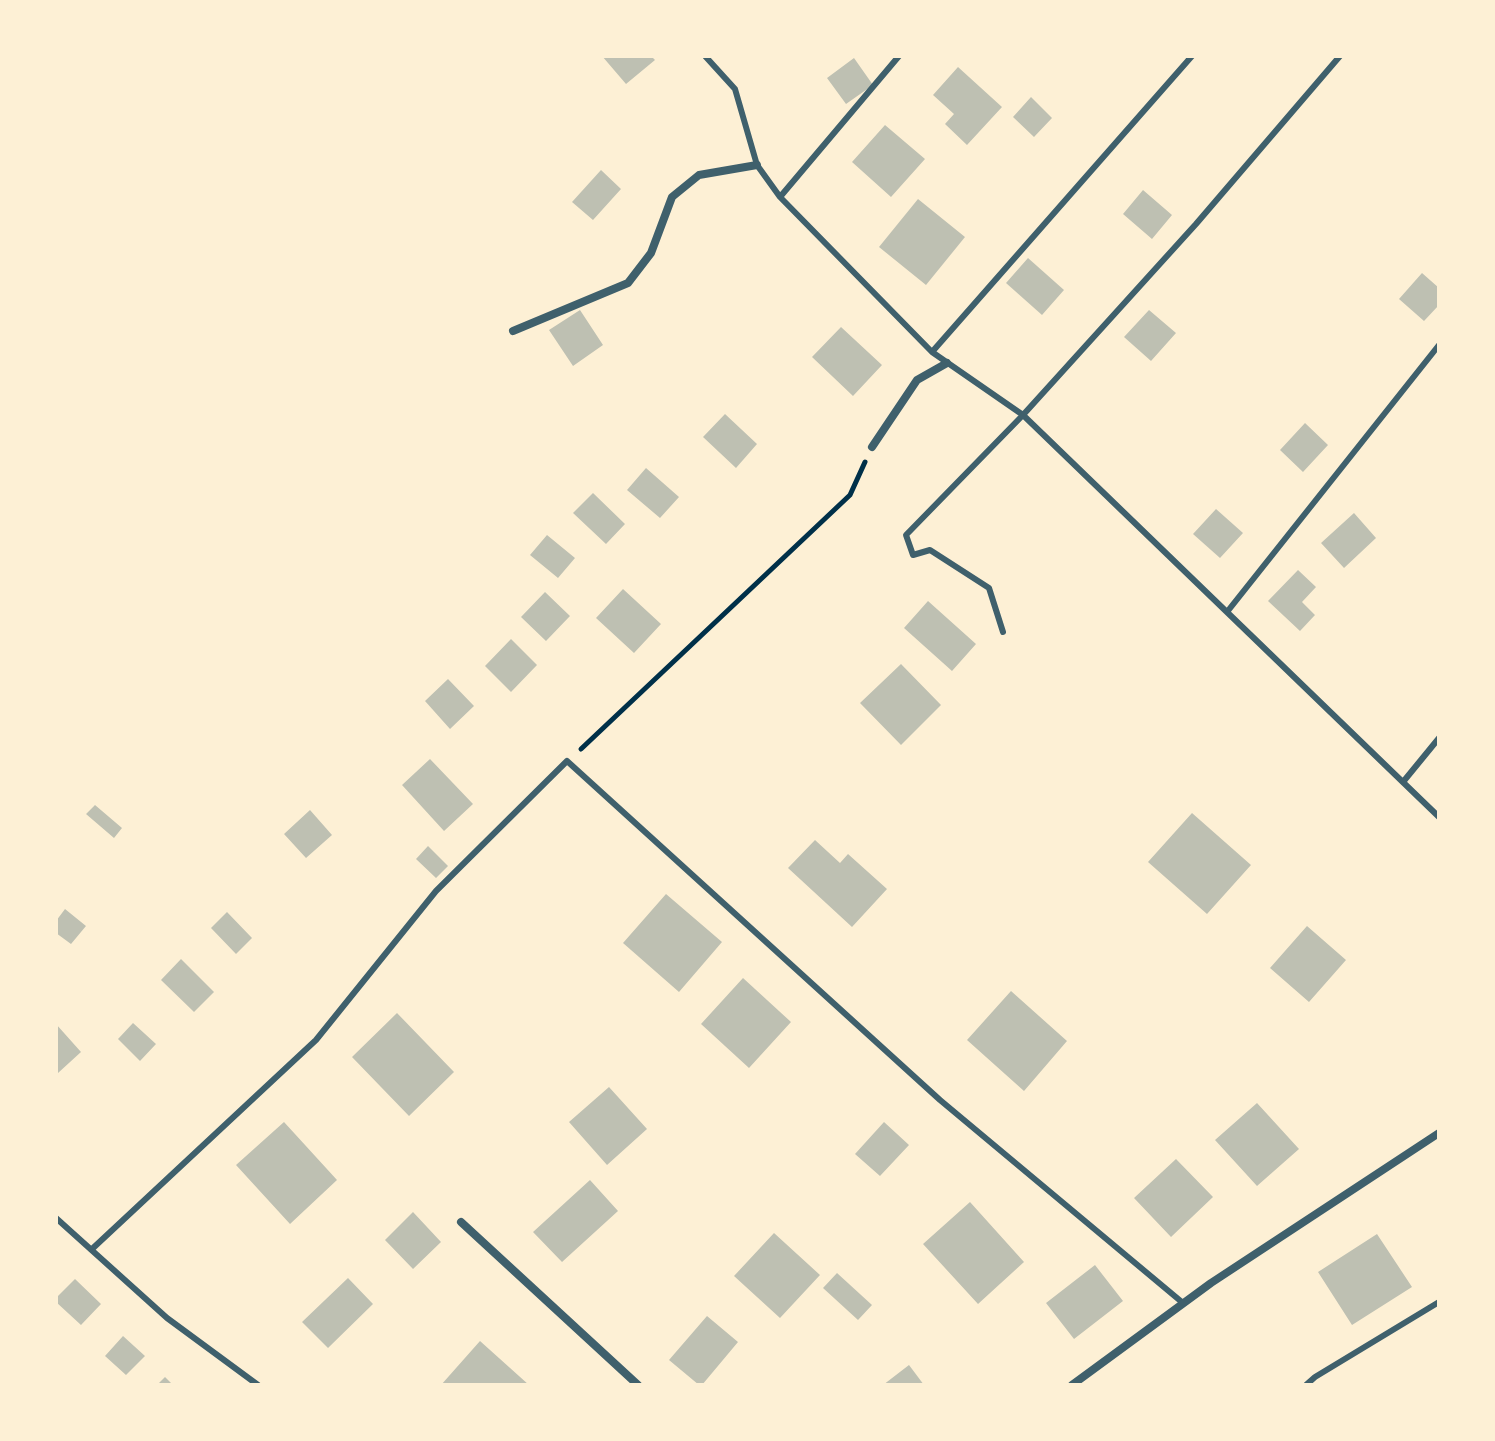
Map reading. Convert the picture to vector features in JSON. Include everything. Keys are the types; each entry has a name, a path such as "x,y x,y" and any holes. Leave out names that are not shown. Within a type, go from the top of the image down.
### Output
{"street":[{"path":"513,331 628,283 651,253 672,197 699,175 757,165"},
{"path":"872,447 917,380 947,363"},
{"path":"1072,1385 1211,1283 1439,1133"},
{"path":"461,1222 638,1385"}],"lane":[{"path":"705,56 735,89 757,165 780,197 932,352 1023,415 1439,817"},
{"path":"780,197 899,56"},
{"path":"932,352 1192,56"},
{"path":"1003,632 989,588 930,550 913,555 906,535 1023,415 1196,224 1340,56"},
{"path":"1227,612 1439,345"},
{"path":"1403,782 1439,738"},
{"path":"92,1249 316,1040 436,891 567,761 940,1100 1183,1303"},
{"path":"56,1218 167,1318 258,1385"},
{"path":"1306,1385 1439,1302"}],"path":[{"path":"567,761 850,495 872,447"}],"building":[{"path":"602,56 651,56 655,60 626,84"},
{"path":"854,58 873,85 846,104 827,78"},
{"path":"958,67 1002,107 967,145 945,124 954,114 933,95"},
{"path":"1031,97 1052,118 1034,137 1013,117"},
{"path":"885,125 925,159 891,197 852,162"},
{"path":"601,170 621,189 593,220 572,202"},
{"path":"1143,190 1172,215 1152,239 1123,214"},
{"path":"918,199 965,237 926,285 879,247"},
{"path":"1028,258 1064,290 1042,315 1006,283"},
{"path":"1422,273 1439,288 1439,305 1424,321 1399,299"},
{"path":"580,310 603,345 573,366 549,330"},
{"path":"1149,310 1176,333 1151,361 1124,337"},
{"path":"841,327 882,365 853,396 812,357"},
{"path":"725,414 757,444 736,468 703,437"},
{"path":"1305,423 1328,445 1303,472 1280,450"},
{"path":"646,468 679,497 660,518 627,490"},
{"path":"593,493 625,524 606,544 573,513"},
{"path":"1216,509 1243,533 1220,558 1193,534"},
{"path":"1354,513 1376,538 1344,568 1321,543"},
{"path":"547,535 575,558 558,578 530,555"},
{"path":"1298,570 1316,587 1302,602 1315,615 1300,631 1268,601"},
{"path":"623,589 661,624 634,653 596,618"},
{"path":"545,592 570,616 546,641 521,617"},
{"path":"928,601 976,644 952,671 904,628"},
{"path":"511,639 537,665 511,692 485,666"},
{"path":"901,664 941,705 901,745 860,703"},
{"path":"448,679 474,706 450,729 425,701"},
{"path":"430,759 473,804 444,831 402,785"},
{"path":"95,805 122,828 114,838 86,814"},
{"path":"310,810 332,835 306,858 284,834"},
{"path":"1192,813 1251,865 1207,914 1148,862"},
{"path":"815,840 840,863 848,854 887,889 852,927 788,868"},
{"path":"428,846 448,866 436,878 416,859"},
{"path":"666,894 722,942 679,992 623,943"},
{"path":"65,909 86,926 71,944 56,933 56,921"},
{"path":"227,912 252,938 236,954 211,928"},
{"path":"1307,926 1346,960 1309,1002 1270,968"},
{"path":"181,959 214,992 194,1012 161,980"},
{"path":"743,978 791,1022 749,1068 701,1024"},
{"path":"1011,991 1067,1041 1024,1091 967,1040"},
{"path":"397,1013 454,1072 409,1116 352,1057"},
{"path":"133,1023 156,1044 140,1061 118,1039"},
{"path":"56,1024 81,1052 58,1073 56,1072"},
{"path":"609,1087 647,1129 607,1165 569,1122"},
{"path":"1257,1103 1299,1149 1257,1186 1215,1140"},
{"path":"284,1122 337,1180 290,1224 236,1165"},
{"path":"884,1122 909,1145 880,1176 855,1154"},
{"path":"1176,1159 1213,1197 1171,1237 1134,1198"},
{"path":"590,1180 618,1211 562,1262 533,1232"},
{"path":"970,1202 1024,1262 978,1304 923,1244"},
{"path":"413,1212 441,1242 413,1269 385,1240"},
{"path":"774,1233 820,1275 780,1318 734,1276"},
{"path":"1377,1234 1412,1287 1352,1325 1318,1272"},
{"path":"1095,1265 1123,1301 1074,1339 1046,1303"},
{"path":"837,1273 872,1305 858,1320 823,1288"},
{"path":"348,1278 373,1304 328,1348 302,1322"},
{"path":"75,1279 101,1304 81,1325 56,1302 56,1298"},
{"path":"707,1316 738,1342 699,1385 669,1360"},
{"path":"123,1336 145,1356 126,1375 105,1356"},
{"path":"480,1341 529,1385 441,1385"},
{"path":"909,1365 924,1385 883,1385"},
{"path":"165,1377 173,1385 157,1385"}]}
